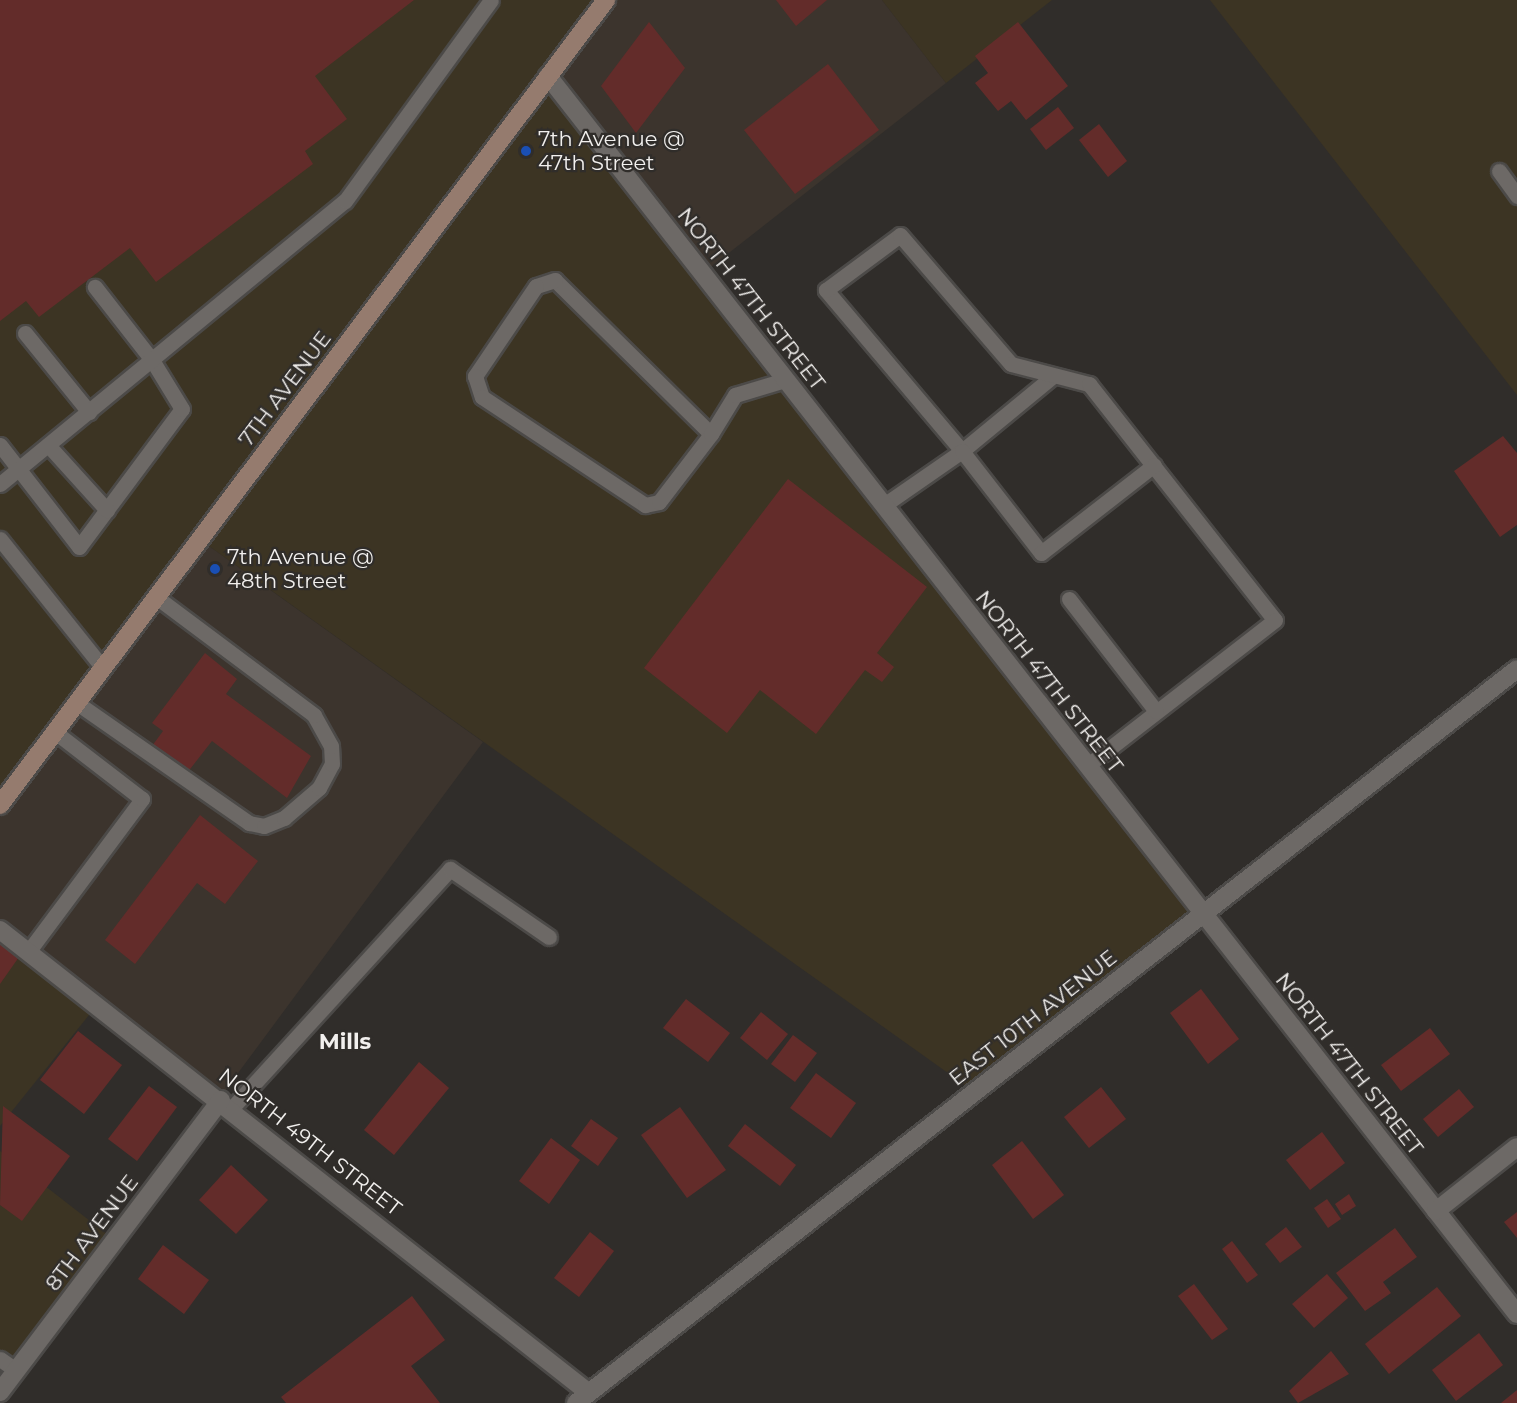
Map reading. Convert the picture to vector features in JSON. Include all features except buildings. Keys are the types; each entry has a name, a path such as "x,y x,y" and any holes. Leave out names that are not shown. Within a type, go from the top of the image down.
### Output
{"street":[{"name":"7TH AVENUE","path":"0,805 606,0"},
{"name":"NORTH 47TH STREET","path":"548,76 1517,1314"},
{"name":"EAST 10TH AVENUE","path":"582,1398 1517,669"},
{"name":"NORTH 49TH STREET","path":"0,930 226,1105 582,1398"},
{"name":"8TH AVENUE","path":"0,1392 226,1105"},
{"path":"1436,1211 1517,1148"}],"lane":[{"path":"0,484 345,201 491,0"},
{"path":"1499,171 1517,196"},
{"path":"1087,766 1275,620 1154,465 1089,384 1011,364 900,235 826,290 962,451 1041,552 1154,465"},
{"path":"711,434 555,280 536,286 475,376 482,397 645,505 659,502 711,434 735,395 785,380"},
{"path":"0,446 79,547 182,409 152,360 95,287"},
{"path":"25,333 89,412"},
{"path":"884,505 962,451 1053,375"},
{"path":"48,445 107,510"},
{"path":"0,539 103,668"},
{"path":"77,703 249,823 264,826 284,818 319,788 332,764 331,746 314,715 156,597"},
{"path":"1068,599 1156,711"},
{"path":"28,952 142,799 55,732"},
{"path":"226,1105 450,869 549,937"},
{"path":"0,1359 16,1370"}],"shaded area":[{"path":"0,0 603,0 0,797"},
{"path":"608,0 882,0 946,83 707,270 552,74"},
{"path":"882,0 1052,0 946,83"},
{"path":"1210,0 1517,0 1517,395"},
{"path":"553,84 1200,923 976,1093 209,546"},
{"path":"209,546 483,742 224,1092 0,927 0,817"},
{"path":"0,939 93,1010 0,1126"},
{"path":"0,1151 112,1238 0,1400"}],"place":[{"name":"7th Avenue @ 47th Street","path":"526,151"},
{"name":"7th Avenue @ 48th Street","path":"215,569"}],"district":[{"name":"Mills","path":"345,1042"}]}
